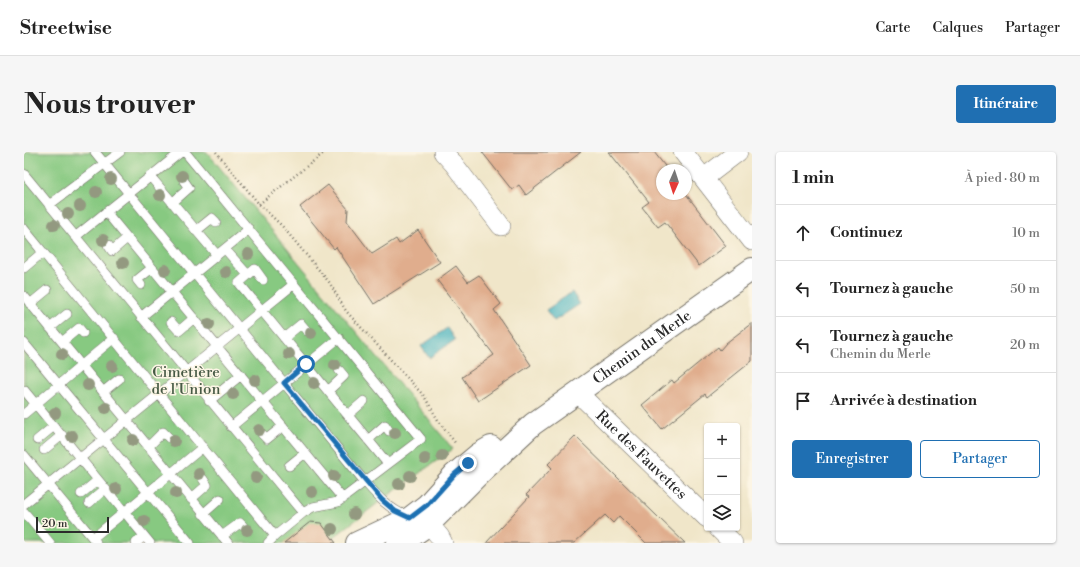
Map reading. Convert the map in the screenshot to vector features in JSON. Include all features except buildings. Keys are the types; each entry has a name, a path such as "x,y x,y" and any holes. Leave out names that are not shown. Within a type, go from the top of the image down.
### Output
{"street":[{"path":"442,152 453,163 501,226"},
{"path":"683,152 752,241"},
{"path":"704,178 738,152"},
{"name":"Chemin du Merle","path":"357,543 411,533 427,505 454,475 479,454 532,424 752,269"},
{"name":"Rue des Fauvettes","path":"577,392 704,515"},
{"path":"721,531 733,543"},
{"path":"411,533 440,537 443,543"}],"lane":[{"path":"95,152 365,482 395,511 411,533"},
{"path":"49,205 120,152"},
{"path":"75,237 181,152"},
{"path":"185,152 421,439 343,499 338,502 313,508 302,513 268,543"},
{"path":"24,174 302,513"},
{"path":"150,176 217,255"},
{"path":"172,203 189,188 184,181"},
{"path":"106,212 343,499"},
{"path":"196,231 212,218 216,222"},
{"path":"24,228 275,536"},
{"path":"141,317 249,229"},
{"path":"108,245 112,251 127,238"},
{"path":"225,248 248,275"},
{"path":"24,268 43,252"},
{"path":"141,286 137,280 152,268"},
{"path":"263,280 255,269 239,282 388,464"},
{"path":"24,504 294,284"},
{"path":"47,290 27,300 203,514 225,540 240,523 243,526"},
{"path":"50,328 67,314"},
{"path":"171,322 179,331 194,318"},
{"path":"284,338 301,324 306,331"},
{"path":"62,342 79,328 83,333"},
{"path":"24,414 114,338"},
{"path":"231,426 338,338"},
{"path":"24,343 190,543"},
{"path":"328,391 344,376 339,370"},
{"path":"210,401 241,375"},
{"path":"103,392 119,379"},
{"path":"24,390 147,540 136,543"},
{"path":"348,415 364,402"},
{"path":"368,440 385,425 389,431"},
{"path":"37,440 54,426"},
{"path":"262,434 267,439 283,426"},
{"path":"148,446 163,432 169,438"},
{"path":"44,450 62,436"},
{"path":"24,455 95,541 124,512 203,447"},
{"path":"288,466 305,453"},
{"path":"191,499 207,485 203,479"},
{"path":"81,494 98,480"},
{"path":"89,504 105,489"},
{"path":"203,514 220,499"},
{"path":"24,512 50,543"}],"path":[{"path":"216,152 259,204 282,226 329,282 346,311 424,396 438,420 458,446"},
{"path":"259,204 325,152"}],"green space":[{"name":"Cimetière de l'Union","path":"24,152 207,152 453,449 382,500 326,543 24,543"}],"water":[{"path":"572,292 580,304 554,321 546,310"},
{"path":"447,328 455,340 429,358 421,346"}],"route":[{"path":"306,364 284,383 365,482 395,511 410,518 427,505 454,475 468,463"}]}
